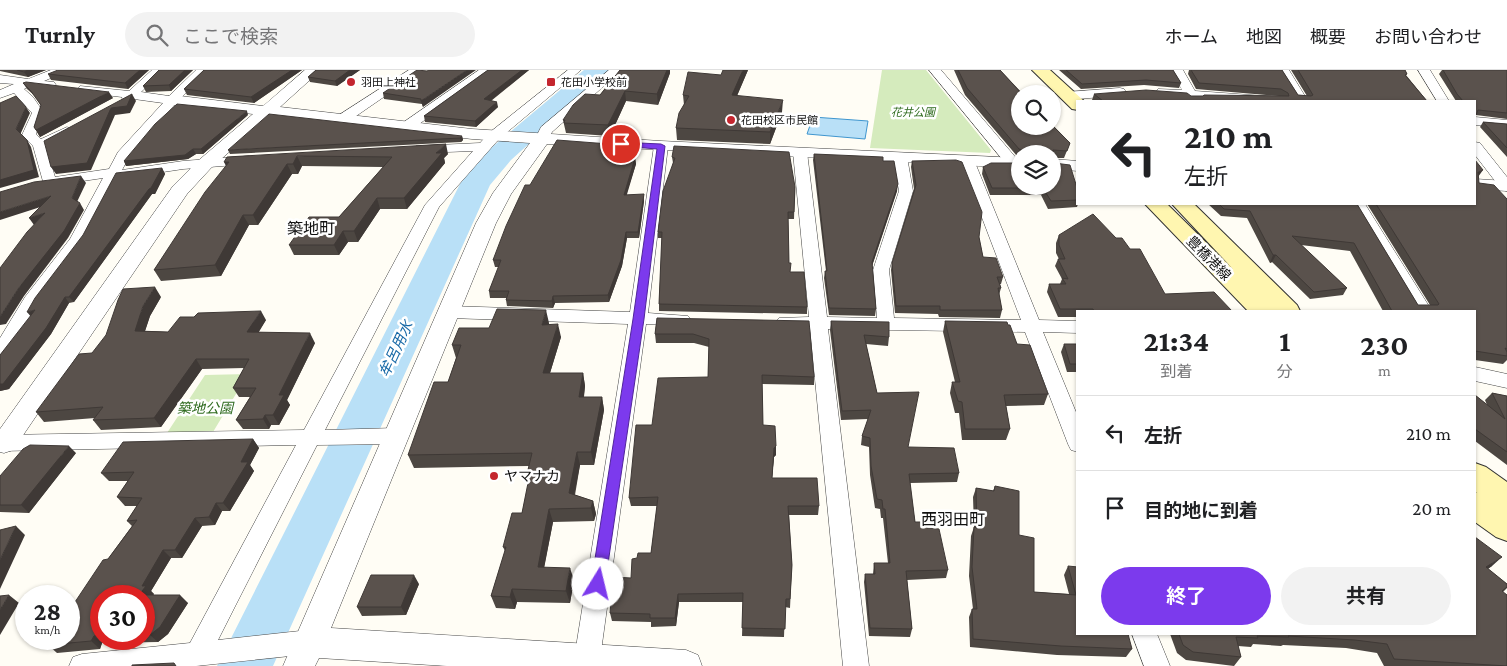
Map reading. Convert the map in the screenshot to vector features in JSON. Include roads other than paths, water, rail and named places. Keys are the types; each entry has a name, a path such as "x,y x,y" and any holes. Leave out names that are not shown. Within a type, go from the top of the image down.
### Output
{"main road":[{"path":"1034,73 1040,85"},
{"path":"1034,73 1067,106"},
{"name":"豊橋港線","path":"1156,205 1261,310"},
{"name":"豊橋港線","path":"1183,205 1287,310"},
{"path":"1476,476 1507,499"},
{"path":"1476,506 1507,528"}],"street":[{"path":"0,94 61,70"},
{"path":"114,106 132,95 159,70"},
{"path":"0,353 31,300 77,240 123,155 172,100 203,70"},
{"path":"1,446 180,190 205,164 314,70"},
{"path":"341,120 417,70"},
{"path":"406,127 487,70"},
{"path":"219,655 309,438 432,205 511,140 575,70"},
{"path":"408,150 511,140 546,130 616,70"},
{"path":"935,70 1011,156"},
{"path":"1177,70 1192,98"},
{"path":"1283,70 1301,100"},
{"path":"1424,70 1442,100"},
{"path":"0,79 511,140 1011,162"},
{"path":"16,88 29,100 38,113 29,135 39,145 43,183 115,172 123,174 183,165 266,158"},
{"path":"1094,100 1134,91"},
{"path":"1153,91 1192,98 1249,100"},
{"path":"1476,121 1507,124"},
{"path":"39,145 81,123"},
{"path":"304,654 486,223 502,193 511,140"},
{"path":"586,663 638,319 661,146"},
{"path":"1476,147 1507,186"},
{"path":"800,152 856,666"},
{"path":"886,324 881,270 906,191 900,157"},
{"path":"967,160 1076,439"},
{"path":"1061,165 1076,166"},
{"path":"1476,184 1507,186"},
{"path":"1359,205 1422,310"},
{"path":"449,312 696,320"},
{"path":"772,322 1076,327"},
{"path":"1476,374 1507,381"},
{"path":"1,446 396,436"},
{"path":"1145,635 1157,666"},
{"path":"82,666 219,655 270,646 304,654 686,666"}],"water":[{"path":"813,117 868,121 865,139 807,134"}],"waterway":[{"name":"牟呂用水","path":"245,666 476,182 501,154 599,70"}],"place":[{"name":"羽田上神社","path":"351,82"},
{"name":"花田小学校前","path":"551,82"},
{"name":"花田校区市民館","path":"731,120"},
{"name":"ヤマナカ","path":"494,476"}],"district":[{"name":"築地町","path":"311,228"},
{"name":"西羽田町","path":"953,519"}],"park label":[{"name":"花井公園","path":"913,112"},
{"name":"築地公園","path":"205,408"}]}
